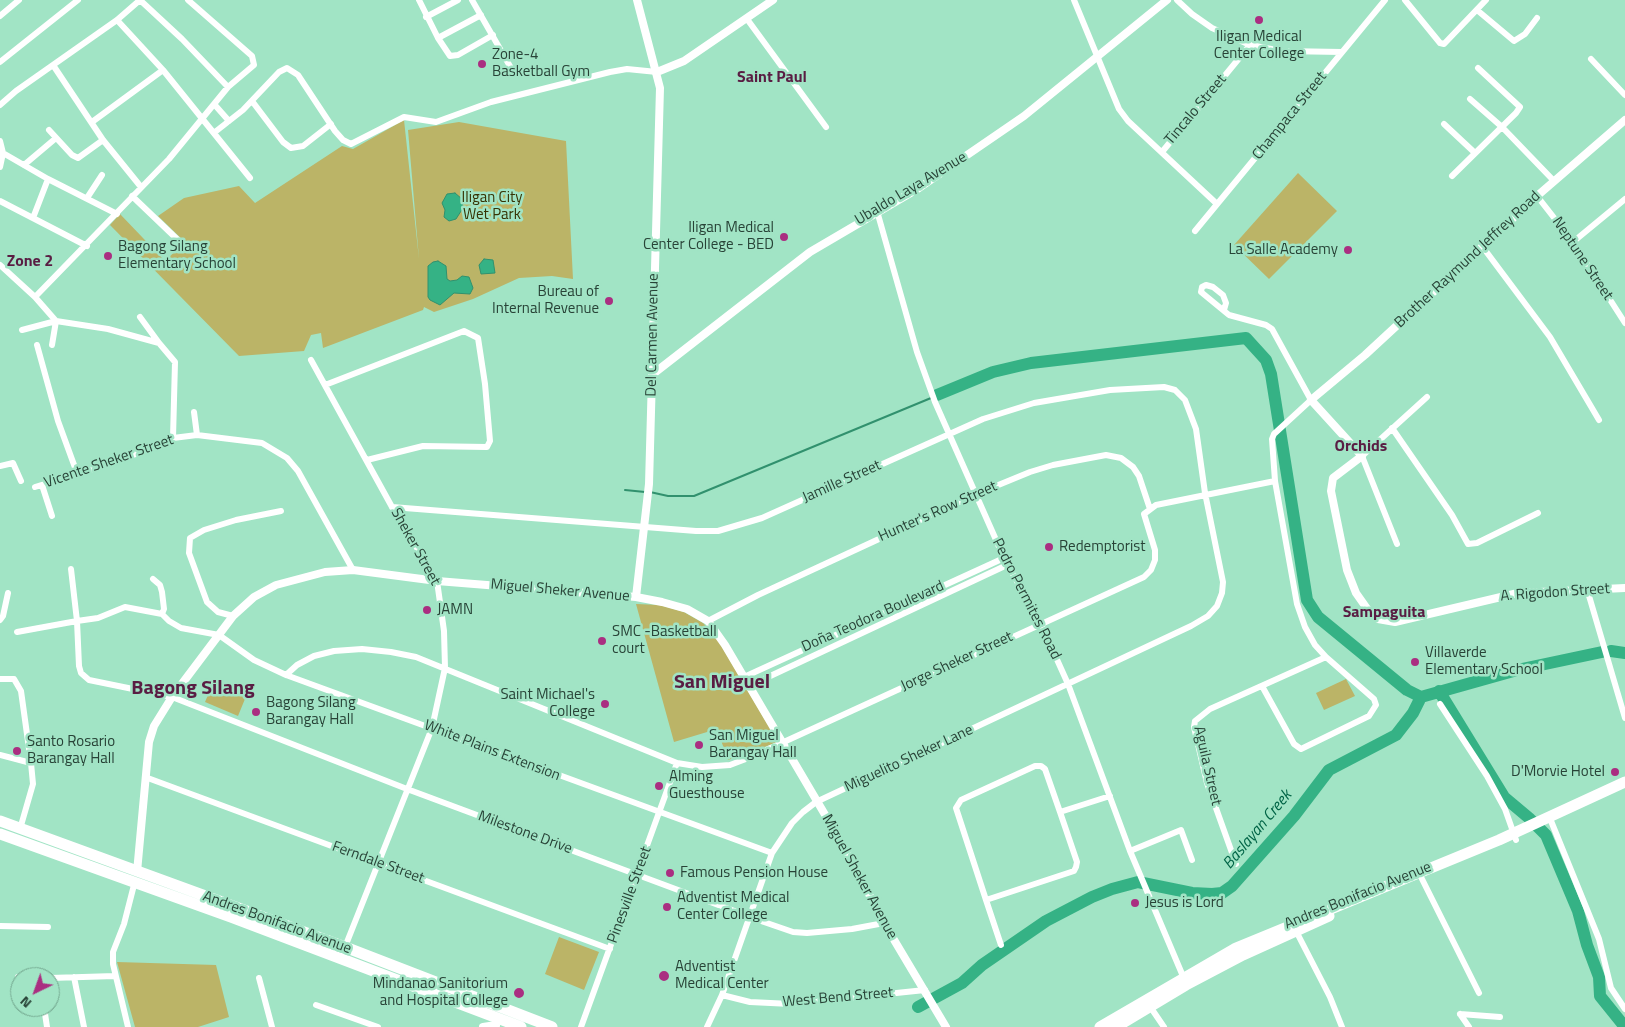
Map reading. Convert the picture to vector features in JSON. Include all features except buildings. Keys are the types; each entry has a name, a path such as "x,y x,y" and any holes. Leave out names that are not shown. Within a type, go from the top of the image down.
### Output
{"highway":[{"name":"Andres Bonifacio Avenue","path":"1294,927 1528,830 1625,782"},
{"name":"Andres Bonifacio Avenue","path":"1546,821 1625,790"},
{"name":"Andres Bonifacio Avenue","path":"0,821 231,916 521,1027"},
{"name":"Andres Bonifacio Avenue","path":"0,834 345,947 499,1019 552,1027"},
{"name":"Andres Bonifacio Avenue","path":"1100,1027 1148,1003 1229,951 1421,878 1514,836"},
{"name":"Andres Bonifacio Avenue","path":"1116,1027 1148,1003"}],"street":[{"path":"0,16 19,0"},
{"path":"0,62 78,0"},
{"path":"0,105 16,91 117,20 140,0 182,39 228,87"},
{"path":"35,297 87,246 132,196 169,160 228,87 254,65 254,61 245,50 188,0"},
{"path":"419,0 426,17 446,52 453,56 493,35"},
{"path":"426,17 458,0"},
{"path":"472,0 511,68"},
{"name":"Del Carmen Avenue","path":"636,597 646,526 649,484 656,180 660,116 660,88 657,72 637,0"},
{"path":"215,132 252,101 279,72 287,68 298,75 343,140 351,144 404,117 436,122 491,102 610,72 627,69 657,72 684,61 773,0"},
{"path":"1074,0 1119,108 1128,122 1217,204"},
{"name":"Ubaldo Laya Avenue","path":"653,374 737,306 810,252 919,188 1024,116 1166,0"},
{"path":"1177,0 1192,14 1212,28 1250,45 1282,51 1342,52"},
{"name":"Champaca Street","path":"1195,231 1385,0"},
{"path":"1405,0 1440,44 1447,43 1486,0"},
{"path":"1477,10 1514,41 1525,34 1537,18"},
{"path":"438,38 481,15"},
{"path":"747,19 826,128"},
{"path":"117,20 163,70 215,132 250,178"},
{"name":"Tincalo Street","path":"1162,152 1250,45"},
{"path":"1590,59 1625,95"},
{"path":"53,66 104,140 141,187"},
{"path":"1452,176 1520,107 1478,68"},
{"path":"92,122 163,70"},
{"path":"1470,99 1502,127 1554,181"},
{"path":"252,101 283,142 291,148 303,146 331,124"},
{"path":"214,104 229,121"},
{"name":"Brother Raymund Jeffrey Road","path":"1311,400 1365,355 1537,196 1625,120"},
{"path":"1444,124 1475,153"},
{"path":"49,130 72,155 78,158 90,152 104,140"},
{"path":"24,165 56,138"},
{"path":"0,141 3,153 0,166"},
{"path":"3,153 48,179 117,214"},
{"path":"88,198 102,175"},
{"path":"33,218 48,179"},
{"path":"132,196 178,240"},
{"name":"Neptune Street","path":"1537,196 1573,242 1625,323"},
{"path":"1573,242 1625,199"},
{"path":"0,201 87,246"},
{"name":"Pedro Permites Road","path":"877,211 917,352 949,434 974,495 1007,565 1041,624 1068,684 1130,851 1185,981"},
{"path":"1482,246 1550,337 1600,420"},
{"path":"0,265 35,297 56,321"},
{"path":"1224,310 1233,317 1266,325 1272,329 1311,400 1362,456 1397,544"},
{"path":"140,317 175,362 173,438"},
{"path":"52,345 56,321"},
{"path":"22,330 56,321 108,329 159,343"},
{"path":"325,385 464,331 478,338 485,384 490,441 487,448 423,446 367,460"},
{"path":"37,345 58,421 77,473"},
{"name":"Sheker Street","path":"311,360 392,507 437,581 442,610 445,668 432,728 345,947"},
{"name":"Jamille Street","path":"392,507 646,526 696,532 718,531 762,518 982,419 1034,403 1110,390 1164,387 1175,390 1185,400 1191,411 1200,451 1205,493"},
{"path":"1362,456 1427,397"},
{"path":"1262,686 1294,744 1301,749 1369,716 1376,705 1374,699 1315,645 1305,627 1297,604 1275,481 1272,439 1277,429 1311,400"},
{"path":"194,412 197,435"},
{"path":"1392,428 1452,515 1468,544 1476,543 1538,513"},
{"name":"Vicente Sheker Street","path":"52,516 39,486 119,461 173,438 197,435 262,443 287,458 298,471 353,570"},
{"name":"Hunter's Row Street","path":"708,621 758,595 974,495 1038,470 1085,459 1115,456 1133,467 1150,508"},
{"name":"A. Rigodon Street","path":"1362,456 1333,478 1331,491 1347,570 1356,593 1368,610 1378,619 1395,622 1518,593 1625,588"},
{"path":"0,466 14,463 21,481"},
{"path":"1150,508 1205,493 1275,481"},
{"name":"Miguelito Sheker Lane","path":"707,1027 722,995 772,853 792,823 816,802 1192,626 1208,616 1217,606 1222,593 1223,582 1205,493"},
{"name":"Jorge Sheker Street","path":"286,675 314,656 362,649 416,657 677,763 702,767 730,765 1144,577 1151,570 1155,550 1144,514 1150,508"},
{"path":"233,616 218,612 207,602 189,552 190,538 204,530 236,520 281,511"},
{"name":"Doña Teodora Boulevard","path":"744,677 1004,558"},
{"name":"Doña Teodora Boulevard","path":"749,686 1007,565"},
{"name":"Milestone Drive","path":"71,569 77,621 78,666 84,677 172,697 407,789 793,932 807,933 852,929 884,923"},
{"name":"Miguel Sheker Avenue","path":"136,877 149,742 154,726 172,697 219,634 233,616 254,597 276,585 325,572 353,570 437,581 636,597 687,609 708,621 744,677 847,852 884,923 946,1027"},
{"path":"152,579 160,585 162,592 164,609 162,614"},
{"path":"1587,589 1625,717"},
{"path":"0,620 3,616 8,593"},
{"path":"17,632 98,618 125,607 162,614 180,628 219,634"},
{"name":"White Plains Extension","path":"219,634 254,660 286,675 660,814 772,853"},
{"name":"Aguila Street","path":"1236,864 1207,783 1194,726 1195,721 1210,709 1326,657"},
{"path":"0,679 14,679 21,691 31,763 33,784 20,828"},
{"path":"1440,704 1487,776 1505,809 1514,836"},
{"path":"0,755 31,763"},
{"name":"Pinesville Street","path":"581,1027 677,763"},
{"path":"986,900 1074,870 1077,862 1045,769 1040,766 962,800 957,804 986,900 1001,945"},
{"name":"Ferndale Street","path":"146,777 610,949"},
{"path":"1060,812 1110,796"},
{"path":"1546,821 1599,939 1611,988 1625,1009"},
{"path":"1130,851 1181,830 1192,860"},
{"path":"128,1027 115,976 114,952 136,877"},
{"path":"1421,878 1479,994"},
{"path":"0,926 48,927"},
{"path":"1294,927 1330,997 1342,1027"},
{"path":"60,978 115,976"},
{"path":"74,977 84,1027"},
{"path":"259,978 272,1027"},
{"name":"West Bend Street","path":"722,995 750,1002 791,1004 925,990"},
{"path":"1148,1003 1164,1027"},
{"path":"316,1005 378,1027"},
{"path":"1469,1027 1460,1014 1500,1018"},
{"path":"483,1027 499,1019"}],"green space":[{"name":"Iligan City Wet Park","path":"404,120 419,259 408,130 459,122 566,141 573,279 552,276 519,278 473,299 434,312 424,307 423,310 323,348 321,333 311,335 304,351 239,356 110,225 120,214 165,261 185,242 158,216 184,198 239,186 255,203 342,146 353,149"},
{"path":"1298,173 1337,211 1269,279 1234,245"},
{"path":"636,604 660,605 684,612 703,623 715,635 778,742 728,760 717,729 674,742"},
{"path":"1346,679 1355,696 1324,710 1316,693"},
{"path":"214,681 247,694 238,716 205,702"},
{"path":"559,937 599,952 584,990 545,974"},
{"path":"117,962 216,965 229,1017 198,1027 135,1027"}],"shaded area":[{"path":"455,193 462,199 463,208 456,219 449,221 444,217 445,210 442,203 447,194"},
{"path":"484,259 493,260 495,273 481,274 479,265"},
{"path":"438,261 446,266 447,279 450,281 457,280 462,276 469,277 473,288 470,294 454,293 440,305 430,300 428,297 428,266"}],"waterway":[{"path":"937,395 993,372 1031,363 1246,338 1266,360 1271,374 1307,600 1318,617 1407,690 1421,697 1517,670 1602,652"},
{"path":"650,492 668,496 694,496 931,398"},
{"path":"625,490 645,492"},
{"name":"Baslayan Creek","path":"1611,651 1625,653"},
{"path":"1439,691 1504,797 1546,835 1578,911 1587,945 1599,977 1600,996 1625,1027"},
{"name":"Baslayan Creek","path":"918,1007 962,983 982,965 1046,921 1092,897 1112,889 1138,882 1192,893 1222,893 1232,886 1294,816 1329,770 1396,735 1413,713 1421,697"}],"place":[{"name":"Iligan Medical Center College","path":"1259,20"},
{"name":"Zone-4 Basketball Gym","path":"482,64"},
{"name":"Iligan Medical Center College - BED","path":"784,237"},
{"name":"La Salle Academy","path":"1348,250"},
{"name":"Bagong Silang Elementary School","path":"108,256"},
{"name":"Bureau of Internal Revenue","path":"609,301"},
{"name":"Redemptorist","path":"1049,547"},
{"name":"JAMN","path":"427,610"},
{"name":"SMC -Basketball court","path":"602,641"},
{"name":"Villaverde Elementary School","path":"1415,662"},
{"name":"Saint Michael's College","path":"605,704"},
{"name":"Bagong Silang Barangay Hall","path":"256,712"},
{"name":"San Miguel Barangay Hall","path":"699,745"},
{"name":"Santo Rosario Barangay Hall","path":"17,751"},
{"name":"D'Morvie Hotel","path":"1615,772"},
{"name":"Alming Guesthouse","path":"659,786"},
{"name":"Famous Pension House","path":"670,873"},
{"name":"Jesus is Lord","path":"1135,903"},
{"name":"Adventist Medical Center College","path":"667,907"},
{"name":"Adventist Medical Center","path":"664,976"},
{"name":"Mindanao Sanitorium and Hospital College","path":"519,993"}],"district":[{"name":"Saint Paul","path":"772,78"},
{"name":"Zone 2","path":"30,262"},
{"name":"Orchids","path":"1361,447"},
{"name":"Sampaguita","path":"1384,613"},
{"name":"San Miguel","path":"722,683"},
{"name":"Bagong Silang","path":"193,689"}]}
